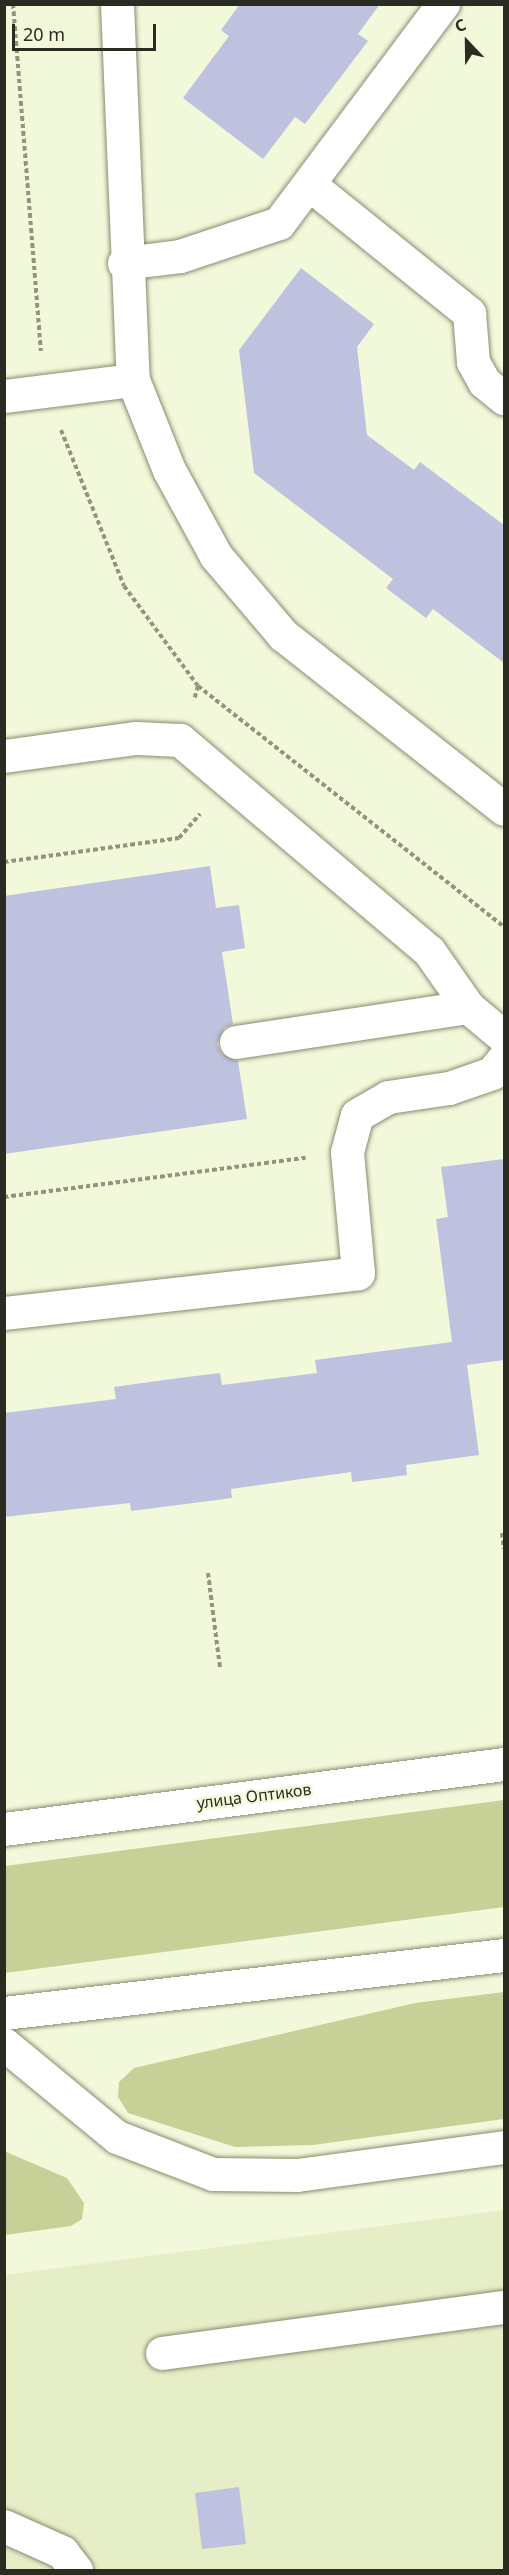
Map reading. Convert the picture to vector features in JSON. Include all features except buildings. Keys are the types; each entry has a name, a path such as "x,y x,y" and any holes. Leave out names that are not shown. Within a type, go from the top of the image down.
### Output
{"street":[{"path":"117,4 124,263 133,380 169,470 216,555 283,636 504,809"},
{"path":"124,263 180,256 279,223 443,4"},
{"path":"309,184 469,313 473,362 484,382 504,398"},
{"path":"4,396 133,380"},
{"path":"4,756 136,738 180,740 429,951 468,1007 504,1037"},
{"path":"236,1042 468,1007"},
{"path":"4,1314 358,1273 347,1152 357,1115 388,1097 449,1088 492,1072 504,1058"},
{"name":"улица Оптиков","path":"5,1821 504,1764"},
{"path":"4,2013 504,1955"},
{"path":"4,2044 117,2137 213,2174 297,2175 504,2147"},
{"path":"162,2353 504,2307"},
{"path":"4,2526 62,2552 76,2571"}],"path":[{"path":"198,686 504,927"},
{"path":"4,862 179,838 228,781"},
{"path":"4,1197 347,1152"},
{"path":"502,1533 504,1549"},
{"path":"208,1572 220,1668"}],"shaded area":[{"path":"504,1800 504,1907 5,1973 5,1866"},
{"path":"504,1992 504,2119 313,2145 235,2147 128,2113 118,2097 119,2082 134,2068 415,2003"},
{"path":"4,2151 67,2178 84,2203 82,2219 71,2226 5,2235"},
{"path":"504,2210 504,2570 5,2570 4,2275"}]}
